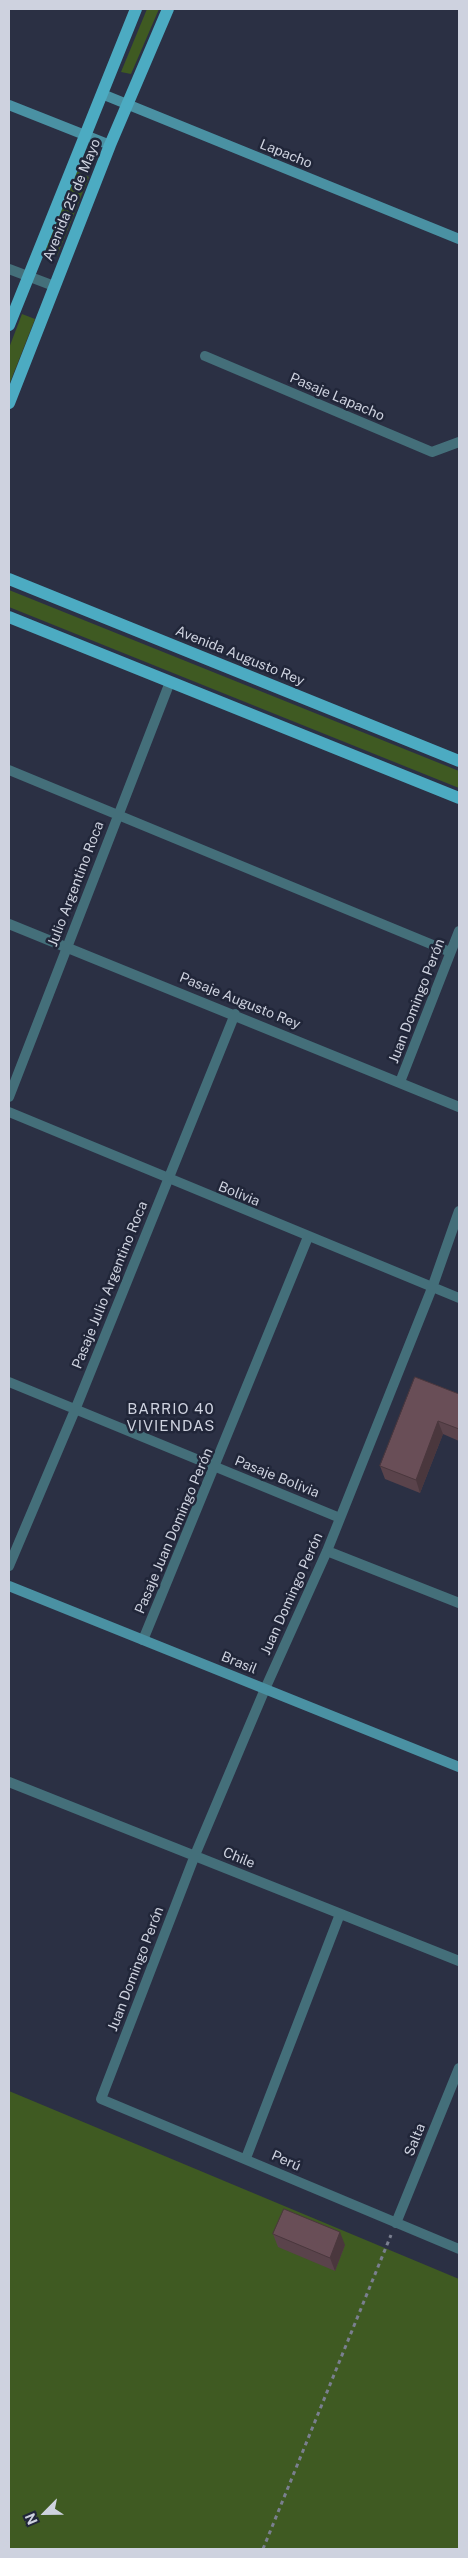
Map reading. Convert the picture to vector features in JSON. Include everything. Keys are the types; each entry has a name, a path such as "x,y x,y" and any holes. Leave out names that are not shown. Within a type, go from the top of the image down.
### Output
{"main road":[{"name":"Avenida 25 de Mayo","path":"9,325 136,9"},
{"name":"Avenida 25 de Mayo","path":"9,403 110,145 168,9"},
{"name":"Avenida Augusto Rey","path":"9,579 459,761"},
{"path":"9,617 459,798"}],"street":[{"name":"Lapacho","path":"102,94 459,239"},
{"path":"9,105 110,145"},
{"path":"9,269 54,286"},
{"name":"Pasaje Lapacho","path":"205,356 432,452 459,442"},
{"name":"Julio Argentino Roca","path":"9,1097 170,682"},
{"path":"9,770 450,952"},
{"name":"Pasaje Augusto Rey","path":"9,924 235,1014 459,1107"},
{"name":"Juan Domingo Perón","path":"400,1082 459,931"},
{"name":"Pasaje Julio Argentino Roca","path":"9,1566 75,1410 235,1014"},
{"name":"Bolivia","path":"9,1112 168,1180 459,1298"},
{"name":"Juan Domingo Perón","path":"101,2099 195,1855 265,1688 340,1518 432,1288 459,1211"},
{"name":"Pasaje Juan Domingo Perón","path":"143,1640 216,1467 308,1237"},
{"name":"Pasaje Bolivia","path":"9,1382 340,1518"},
{"path":"327,1550 459,1603"},
{"name":"Brasil","path":"9,1586 459,1767"},
{"name":"Chile","path":"9,1782 459,1961"},
{"path":"246,2158 340,1914"},
{"name":"Salta","path":"396,2222 459,2068"},
{"name":"Perú","path":"101,2099 246,2158 459,2249"}],"path":[{"path":"263,2549 396,2222"}],"green space":[{"path":"147,9 159,9 131,74 121,72"},
{"path":"76,171 89,177 57,256 45,251"},
{"path":"22,314 35,319 9,385 9,348"},
{"path":"9,590 459,771 459,788 9,607"},
{"path":"9,2091 459,2279 459,2549 9,2549"}],"building":[{"path":"415,1377 459,1394 459,1429 438,1421 416,1480 380,1466"},
{"path":"284,2209 340,2232 330,2258 273,2234"}],"district":[{"name":"BARRIO 40 VIVIENDAS","path":"171,1418"}]}
